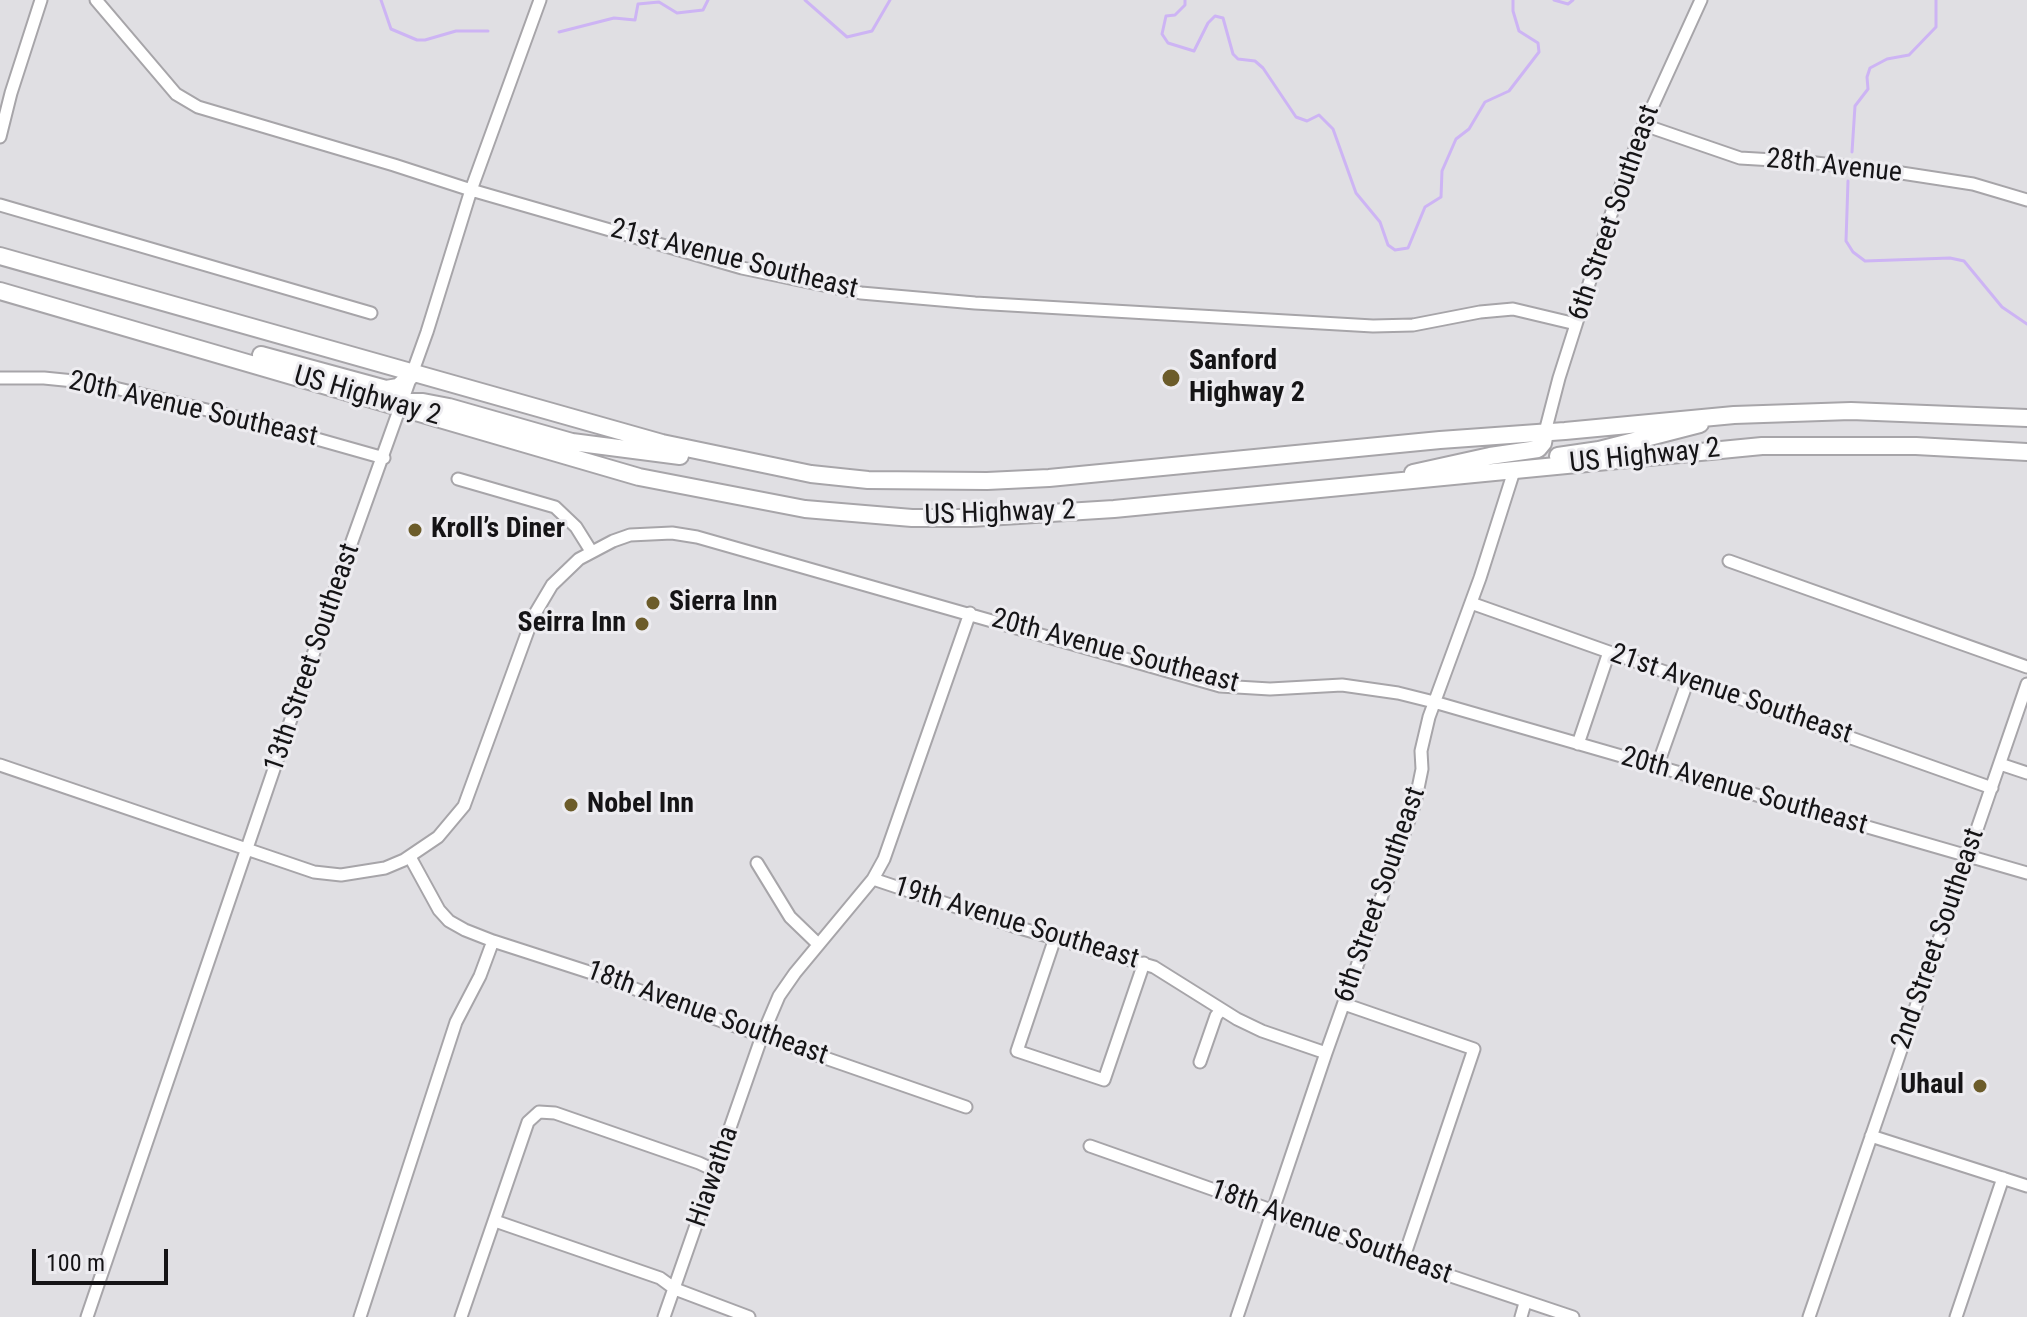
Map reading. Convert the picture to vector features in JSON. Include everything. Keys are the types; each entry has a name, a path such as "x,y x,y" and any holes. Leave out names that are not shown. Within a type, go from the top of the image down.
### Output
{"highway":[{"name":"US Highway 2","path":"0,256 603,427 729,459 811,474 868,480 1049,478 1734,415 1851,411 2027,418"},
{"name":"US Highway 2","path":"0,291 639,477 805,509 912,518 971,518 1114,509 1762,446 1916,446 2027,452"},
{"path":"145,334 259,355 386,389 398,387 413,374"},
{"path":"401,407 411,402 449,407 572,442 601,447 729,459"},
{"path":"1514,471 1518,464 1526,460 1599,450 1734,415"},
{"path":"1336,489 1477,458 1538,449 1545,432"}],"street":[{"path":"0,137 41,0"},
{"name":"21st Avenue Southeast","path":"96,0 176,94 198,107 742,268 861,293 989,304 1373,326 1413,325 1513,309 1576,324"},
{"name":"13th Street Southeast","path":"87,1317 346,558 413,374 471,190 540,0"},
{"name":"6th Street Southeast","path":"1545,432 1616,199 1644,125 1701,0"},
{"name":"28th Avenue","path":"1644,125 1740,158 1895,172 1973,184 2027,200"},
{"path":"0,205 371,313"},
{"name":"20th Avenue Southeast","path":"0,378 94,383 253,421 384,458"},
{"name":"6th Street Southeast","path":"1237,1317 1415,803 1422,769 1421,751 1434,702 1471,603 1514,471"},
{"path":"0,765 314,872 341,875 385,868 410,857 438,837 464,806 533,617 552,585 591,551 576,527 555,507 458,479"},
{"name":"20th Avenue Southeast","path":"591,551 630,535 661,533 697,537 1220,686 1270,689 1342,685 1383,690 2027,873"},
{"path":"1729,561 2027,667"},
{"name":"21st Avenue Southeast","path":"1471,603 1992,788"},
{"path":"873,879 893,837 970,613"},
{"path":"1578,744 1609,652"},
{"path":"1657,767 1688,680"},
{"path":"2027,684 2000,764 2027,773"},
{"name":"2nd Street Southeast","path":"1809,1317 2000,764"},
{"name":"18th Avenue Southeast","path":"410,857 430,898 449,921 493,941 592,973 966,1107"},
{"path":"757,863 790,917 818,944"},
{"name":"19th Avenue Southeast","path":"762,1036 779,996 873,879 1055,938 1144,963 1262,1031 1326,1053"},
{"path":"1055,938 1017,1051 1104,1080 1144,963"},
{"path":"360,1317 456,1022 480,976 493,941"},
{"path":"1344,1004 1474,1049 1403,1260"},
{"path":"1200,1062 1221,1010"},
{"name":"Hiawatha","path":"664,1317 762,1036"},
{"path":"462,1317 528,1122 539,1112 569,1118 716,1171"},
{"path":"1871,1136 2027,1186"},
{"name":"18th Avenue Southeast","path":"1090,1146 1403,1260 1573,1317"},
{"path":"1956,1317 2003,1178"},
{"path":"495,1221 660,1278 675,1289 749,1317"},
{"path":"1521,1317 1525,1303"}],"waterway":[{"path":"381,0 391,29 417,40 456,31 488,31"},
{"path":"559,32 614,18 635,20 638,4 659,2 677,13 703,10 708,0"},
{"path":"805,0 847,37 872,31 890,0"},
{"path":"1185,0 1185,5 1175,15 1166,16 1162,34 1168,43 1194,51 1208,23 1215,16 1223,18 1233,54 1238,59 1255,61 1263,68 1296,117 1307,121 1319,115 1333,129 1356,193 1380,222 1388,245 1395,250 1408,248 1425,207 1441,197 1442,171 1456,139 1469,129 1485,102 1509,91 1539,52 1538,43 1519,31 1513,0"},
{"path":"1554,0 1568,4 1573,0"},
{"path":"1852,152 1855,106 1868,89 1870,68 1887,59 1909,55 1936,27 1936,0"},
{"path":"1848,181 1846,241 1853,252 1865,261 1950,258 1964,261 2002,307 2027,324"}],"place":[{"name":"Sanford Highway 2","path":"1171,378"},
{"name":"Kroll’s Diner","path":"415,530"},
{"name":"Sierra Inn","path":"653,603"},
{"name":"Seirra Inn","path":"642,624"},
{"name":"Nobel Inn","path":"571,805"},
{"name":"Uhaul","path":"1980,1086"}]}
